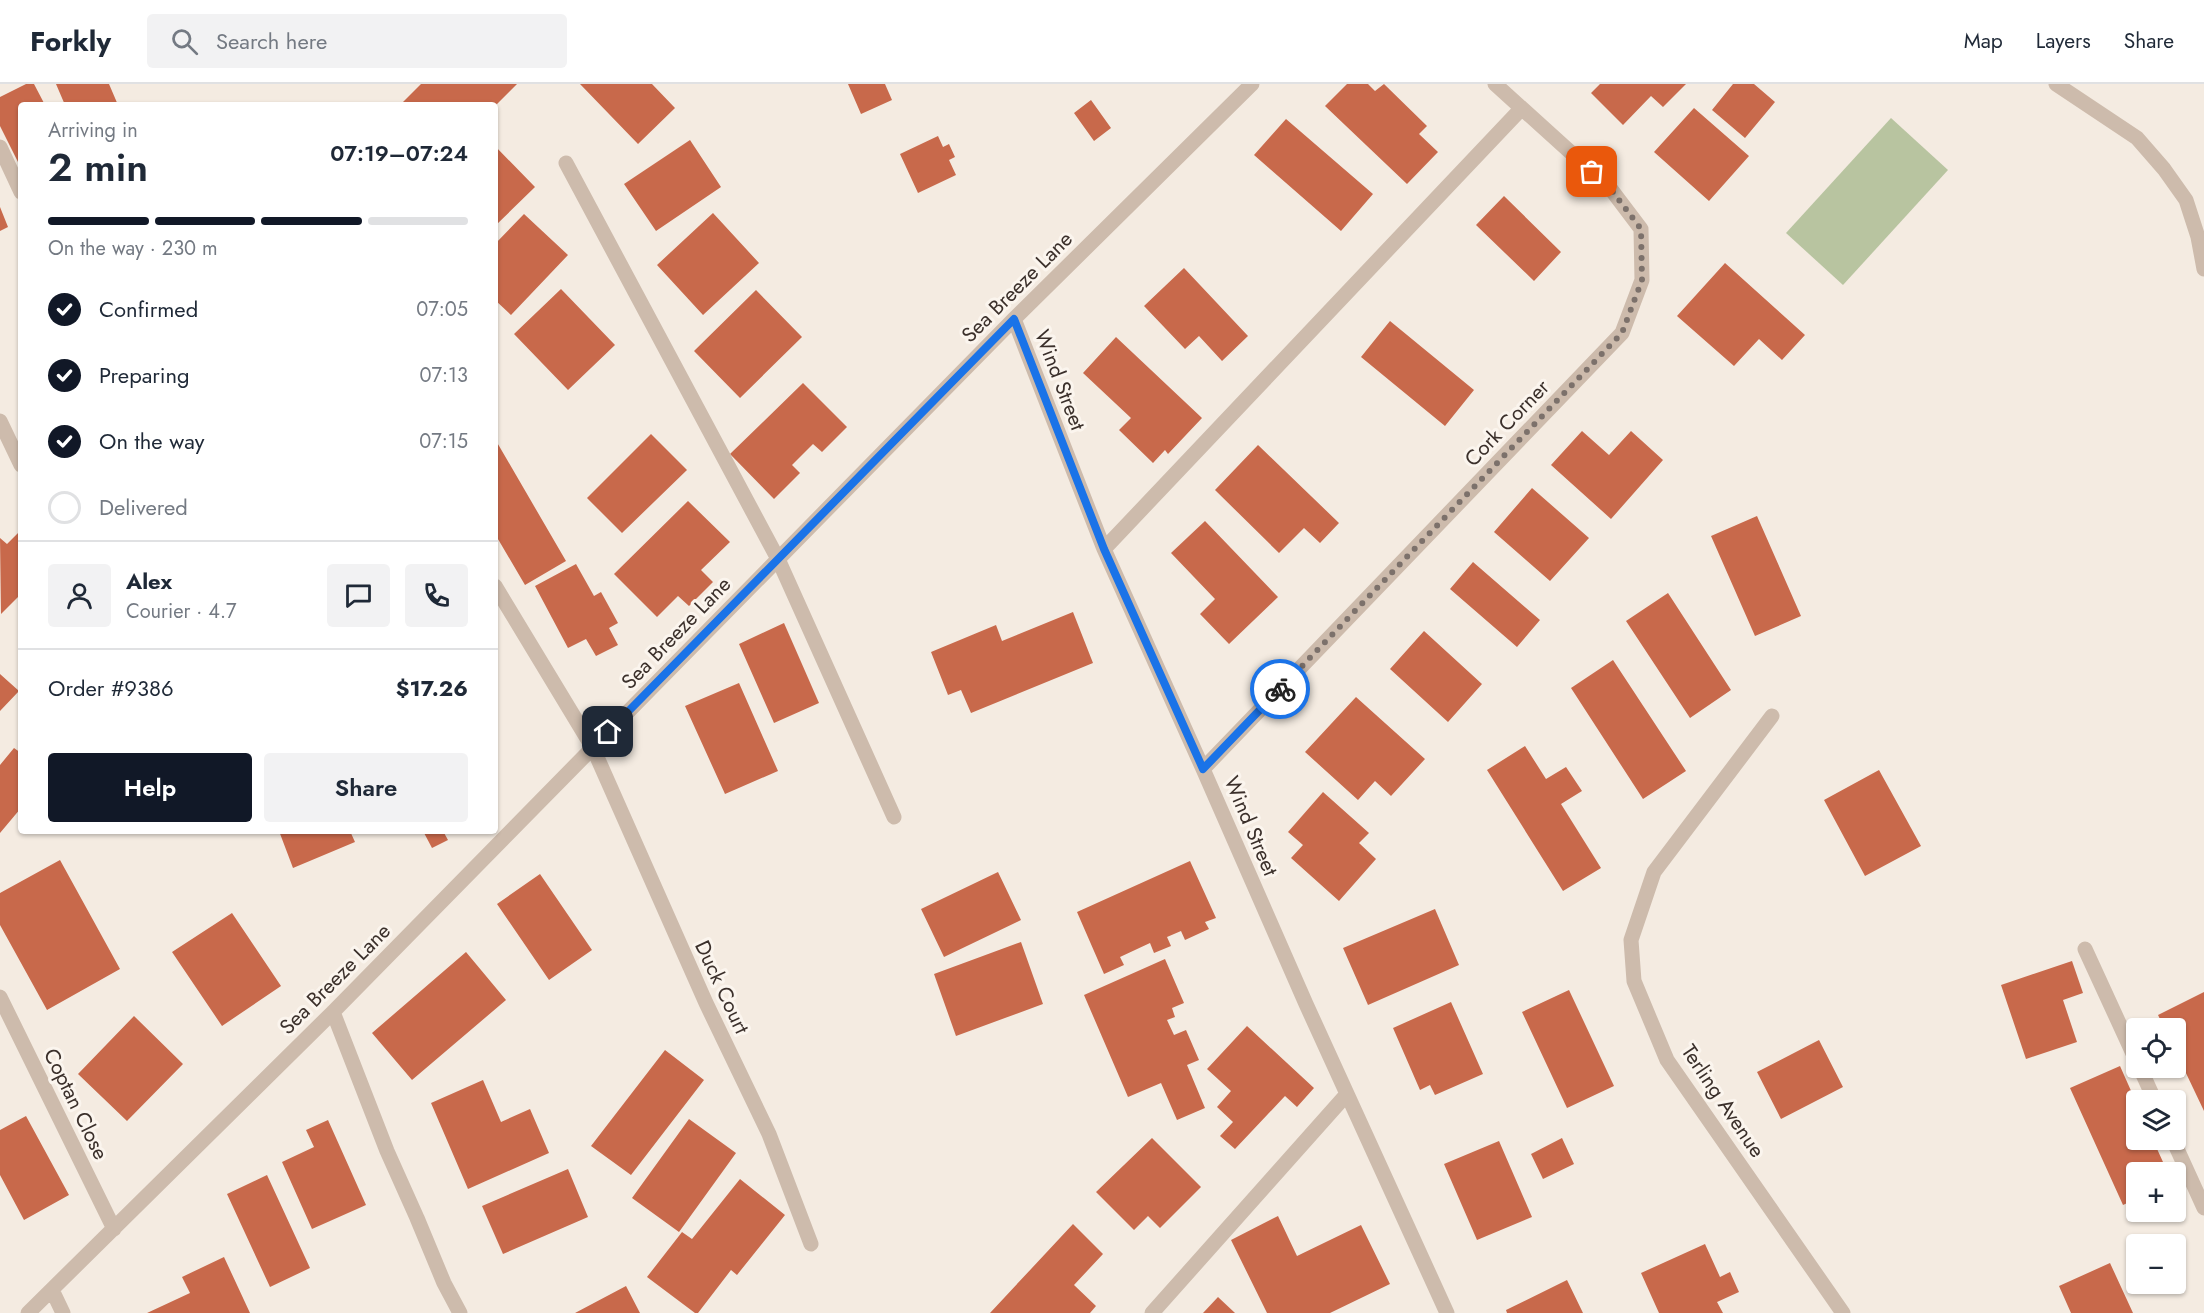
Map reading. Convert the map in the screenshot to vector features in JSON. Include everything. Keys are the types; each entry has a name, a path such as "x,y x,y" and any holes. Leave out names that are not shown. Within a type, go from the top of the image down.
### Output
{"street":[{"name":"Sea Breeze Lane","path":"28,1313 333,1012 1014,319 1251,84"},
{"name":"Cork Corner","path":"1203,769 1622,333 1642,280 1641,229 1610,188 1495,84"},
{"path":"2056,84 2136,138 2164,169 2186,200 2198,237 2204,269"},
{"path":"1104,549 1521,109"},
{"path":"0,147 18,186"},
{"path":"566,163 778,559 894,817"},
{"name":"Wind Street","path":"1014,319 1104,549 1447,1313"},
{"path":"0,421 18,459"},
{"name":"Duck Court","path":"498,590 593,748 706,1003 769,1134 811,1244"},
{"name":"Terling Avenue","path":"1772,716 1654,872 1631,940 1634,981 1667,1060 1843,1313"},
{"path":"2085,949 2126,1038"},
{"name":"Coptan Close","path":"0,997 114,1229"},
{"path":"333,1012 387,1150 444,1283 460,1313"},
{"path":"1152,1313 1347,1094"},
{"path":"2178,1150 2204,1208"},
{"path":"52,1290 63,1313"}],"green space":[{"path":"1891,118 1948,170 1843,285 1786,233"}],"building":[{"path":"26,84 34,84 43,102 18,102 18,162 0,126 0,97"},
{"path":"56,84 109,84 117,102 64,102"},
{"path":"421,84 517,84 498,103 403,102"},
{"path":"580,84 652,84 675,108 638,144"},
{"path":"848,84 885,84 892,100 861,114"},
{"path":"1347,84 1368,84 1375,91 1384,84 1427,126 1419,134 1438,152 1407,184 1325,106"},
{"path":"1600,84 1686,84 1663,107 1651,96 1623,125 1591,93"},
{"path":"1733,84 1754,84 1775,102 1745,138 1712,110"},
{"path":"1091,100 1111,128 1094,141 1074,113"},
{"path":"1694,108 1749,156 1709,201 1654,152"},
{"path":"1286,119 1373,194 1341,231 1254,155"},
{"path":"938,136 943,147 949,144 955,157 949,160 956,175 918,193 900,154"},
{"path":"690,140 721,187 656,231 624,184"},
{"path":"498,149 535,187 498,223"},
{"path":"1504,196 1561,252 1534,281 1476,225"},
{"path":"0,207 8,227 0,231"},
{"path":"713,213 759,263 703,315 657,265"},
{"path":"524,214 568,255 511,315 498,303 498,241"},
{"path":"1725,263 1805,335 1782,360 1759,339 1734,366 1677,316"},
{"path":"1184,268 1248,336 1222,361 1199,336 1185,349 1144,306"},
{"path":"561,289 615,345 568,390 514,334"},
{"path":"756,290 802,337 740,398 694,351"},
{"path":"1390,321 1474,390 1445,426 1361,357"},
{"path":"1116,337 1202,418 1168,454 1165,450 1153,463 1119,430 1131,418 1083,373"},
{"path":"803,383 847,427 822,452 813,444 792,465 800,473 774,499 730,454"},
{"path":"1582,431 1609,455 1631,431 1663,460 1611,519 1551,465"},
{"path":"651,434 687,470 622,533 587,498"},
{"path":"498,444 566,561 525,585 498,539"},
{"path":"1258,445 1339,523 1320,543 1304,528 1279,553 1215,490"},
{"path":"1532,488 1589,538 1550,581 1494,532"},
{"path":"688,501 730,542 701,570 713,582 689,606 678,596 657,617 614,574"},
{"path":"1757,516 1801,616 1755,636 1711,536"},
{"path":"1205,521 1278,597 1229,644 1200,614 1215,599 1171,553"},
{"path":"18,533 18,597 1,614 0,538 7,544"},
{"path":"1473,562 1540,620 1517,647 1450,589"},
{"path":"576,564 594,596 601,592 618,623 609,628 618,645 596,656 586,639 568,648 535,586"},
{"path":"1668,593 1731,690 1690,718 1626,621"},
{"path":"1073,612 1093,663 971,713 961,690 948,695 931,652 996,625 1002,641"},
{"path":"784,623 819,703 774,723 739,644"},
{"path":"1424,631 1482,684 1448,722 1390,669"},
{"path":"1613,660 1686,771 1643,799 1571,688"},
{"path":"0,674 18,692 0,711"},
{"path":"739,683 778,771 725,794 685,706"},
{"path":"1356,697 1425,759 1391,796 1375,781 1358,800 1305,752"},
{"path":"1525,746 1546,779 1566,767 1582,791 1561,804 1601,868 1563,891 1487,770"},
{"path":"14,748 18,751 18,812 0,833 0,765"},
{"path":"1879,770 1921,846 1865,876 1824,800"},
{"path":"1323,792 1369,833 1359,843 1376,859 1339,901 1291,858 1303,845 1288,832"},
{"path":"280,834 351,834 355,842 293,868"},
{"path":"425,834 445,834 448,840 432,848"},
{"path":"60,860 120,969 47,1010 0,925 0,893"},
{"path":"1190,861 1216,918 1205,922 1209,929 1185,940 1181,931 1167,937 1171,946 1154,953 1150,943 1120,957 1124,965 1104,974 1077,912"},
{"path":"998,872 1021,920 944,957 921,909"},
{"path":"540,874 592,950 549,980 497,904"},
{"path":"1435,909 1459,965 1368,1005 1343,948"},
{"path":"232,913 281,986 222,1026 172,952"},
{"path":"1021,942 1043,1004 956,1036 934,974"},
{"path":"466,952 506,1000 412,1080 372,1033"},
{"path":"1165,959 1184,1003 1172,1008 1175,1017 1167,1020 1174,1035 1186,1030 1199,1060 1187,1065 1205,1108 1177,1120 1161,1083 1128,1097 1084,995"},
{"path":"2072,961 2083,993 2063,1000 2077,1042 2026,1059 2001,985"},
{"path":"1569,990 1614,1086 1567,1108 1522,1012"},
{"path":"2204,992 2204,1111 2186,1073 2186,1018 2160,1018 2158,1015"},
{"path":"1451,1002 1483,1074 1435,1095 1430,1085 1420,1090 1393,1028"},
{"path":"134,1016 183,1064 127,1121 78,1074"},
{"path":"1247,1026 1314,1088 1297,1107 1285,1096 1235,1149 1220,1136 1233,1122 1217,1107 1231,1091 1207,1069"},
{"path":"1819,1040 1843,1087 1781,1119 1757,1072"},
{"path":"665,1050 704,1080 631,1175 591,1146"},
{"path":"2120,1066 2131,1090 2126,1090 2126,1150 2158,1150 2163,1162 2126,1162 2126,1204 2123,1205 2070,1088"},
{"path":"483,1080 501,1122 530,1109 549,1153 468,1189 431,1103"},
{"path":"26,1116 69,1195 24,1220 0,1175 0,1130"},
{"path":"689,1119 736,1153 679,1232 632,1198"},
{"path":"328,1120 366,1205 312,1229 282,1162 314,1147 306,1130"},
{"path":"1152,1138 1201,1187 1160,1228 1148,1216 1134,1230 1096,1192"},
{"path":"1562,1138 1574,1164 1543,1179 1531,1154"},
{"path":"1499,1141 1532,1217 1477,1240 1444,1164"},
{"path":"568,1169 588,1217 503,1254 482,1206"},
{"path":"267,1175 310,1268 270,1287 227,1194"},
{"path":"740,1179 785,1215 737,1275 731,1270 698,1313 695,1313 647,1277 682,1232 692,1239"},
{"path":"1278,1216 1297,1256 1361,1225 1390,1284 1330,1313 1267,1313 1231,1240"},
{"path":"1073,1224 1103,1254 1074,1285 1096,1306 1090,1313 990,1313"},
{"path":"1705,1244 1720,1277 1730,1272 1739,1292 1717,1302 1723,1313 1659,1313 1641,1273"},
{"path":"224,1257 250,1313 147,1313 190,1293 182,1277"},
{"path":"2110,1263 2133,1313 2071,1313 2059,1286"},
{"path":"1567,1280 1583,1313 1507,1313 1506,1310"},
{"path":"626,1286 640,1313 575,1313"},
{"path":"1218,1297 1235,1313 1203,1313"}],"way so far":[{"path":"1280,689 1622,333 1642,280 1641,229 1610,188 1592,172"}],"route":[{"path":"608,732 1014,319 1104,549 1203,769 1280,689"}]}
